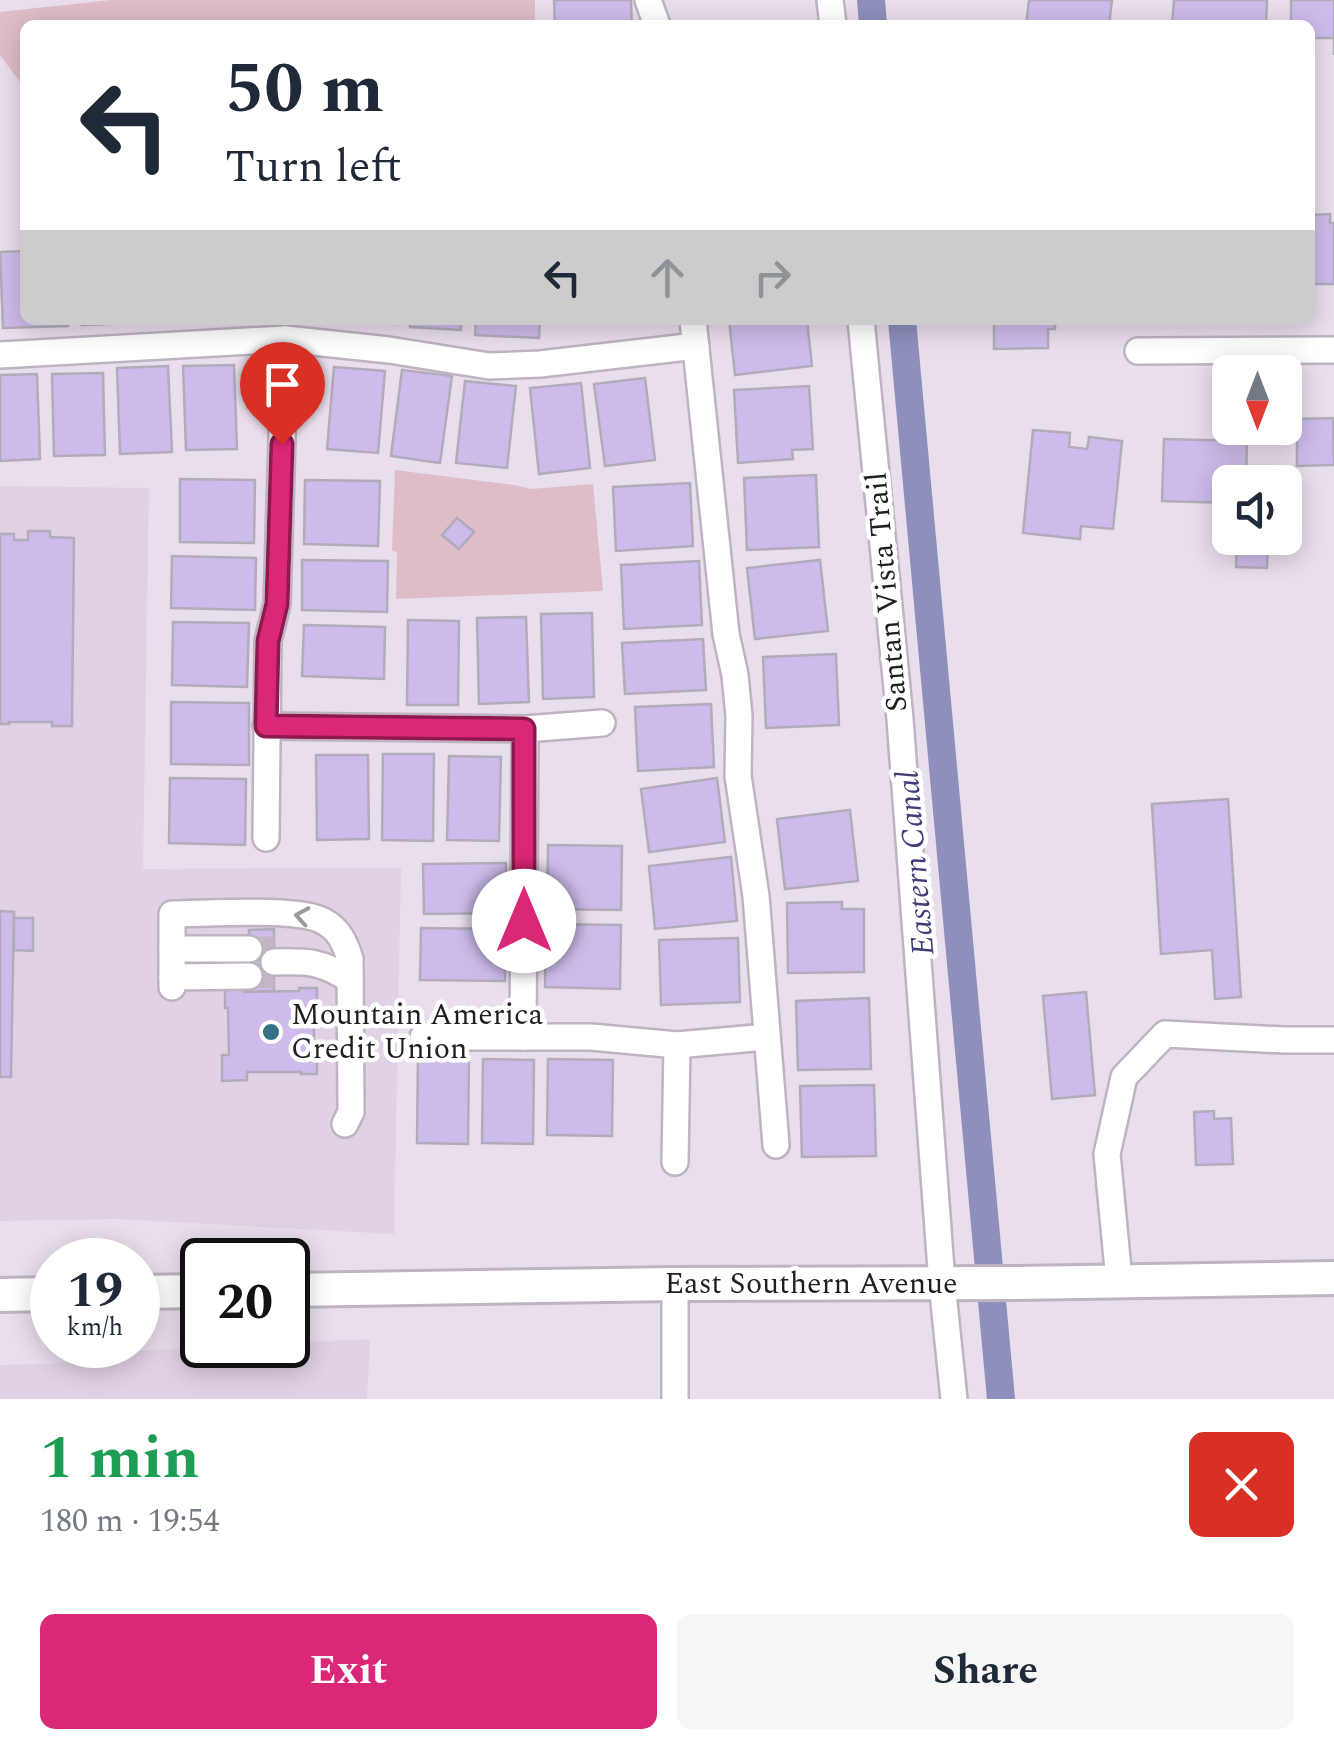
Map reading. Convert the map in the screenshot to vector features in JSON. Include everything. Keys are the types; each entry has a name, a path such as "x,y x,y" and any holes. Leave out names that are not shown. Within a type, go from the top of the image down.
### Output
{"main road":[{"name":"East Southern Avenue","path":"310,1290 1334,1278"},
{"path":"0,1295 30,1294"}],"street":[{"name":"Santan Vista Trail","path":"861,325 951,1283 954,1399"},
{"path":"0,355 285,340 389,350 489,366 540,364 694,333 726,634 735,675 738,776 756,896 776,1145"},
{"path":"266,838 268,641 277,604 285,340"},
{"path":"1138,351 1334,350"},
{"path":"266,726 524,729 602,724"},
{"path":"523,1037 524,729"},
{"path":"345,1124 351,1112 350,958 343,938 324,921 302,913 172,914 172,969 261,962 329,979 350,980"},
{"path":"1120,1280 1107,1154 1124,1078 1165,1034 1334,1040"},
{"path":"423,1037 592,1037 677,1044 766,1037"},
{"path":"675,1162 677,1044"},
{"path":"675,1284 675,1399"}],"shaded area":[{"path":"111,0 535,0 535,20 20,20 20,82 0,55 0,12"},
{"path":"395,470 532,489 593,484 603,591 396,599 397,552 392,551"},
{"path":"0,486 149,488 143,869 401,868 394,1234 116,1219 0,1221"},
{"path":"370,1339 367,1399 0,1399 0,1365 160,1368 160,1350 180,1349 180,1368 310,1368 310,1342"}],"building":[{"path":"554,0 631,0 632,20 555,20"},
{"path":"1029,0 1112,0 1110,20 1027,20"},
{"path":"1174,0 1267,0 1266,20 1172,20"},
{"path":"1291,0 1334,0 1334,38 1315,38 1315,20 1291,20"},
{"path":"1330,214 1330,223 1334,223 1334,284 1315,284 1315,215"},
{"path":"20,251 20,325 68,326 3,328 0,252"},
{"path":"461,325 461,330 410,327"},
{"path":"476,325 540,325 539,338 475,335"},
{"path":"730,325 808,325 812,366 735,375"},
{"path":"994,325 1055,325 1055,329 1048,329 1048,348 994,349"},
{"path":"234,365 237,449 186,450 183,366"},
{"path":"168,366 172,452 120,454 117,368"},
{"path":"334,367 385,371 378,453 327,449"},
{"path":"402,370 452,376 440,463 391,456"},
{"path":"103,373 105,455 54,456 52,374"},
{"path":"37,374 40,459 0,461 0,375"},
{"path":"645,378 655,460 605,466 594,384"},
{"path":"465,381 516,386 507,468 456,463"},
{"path":"581,383 590,468 539,474 530,388"},
{"path":"809,386 813,449 792,450 793,459 738,463 734,390"},
{"path":"1333,418 1334,465 1297,465 1302,419"},
{"path":"1033,430 1070,433 1069,447 1087,449 1089,437 1122,441 1113,529 1081,526 1080,539 1023,533"},
{"path":"1164,439 1247,445 1246,465 1212,465 1212,502 1162,501"},
{"path":"816,475 819,547 747,550 744,478"},
{"path":"180,479 255,480 254,543 180,542"},
{"path":"305,480 380,481 378,546 304,544"},
{"path":"690,483 693,546 616,551 613,487"},
{"path":"457,518 474,532 459,549 442,535"},
{"path":"28,531 50,531 50,537 74,538 72,726 52,726 52,722 0,724 0,534 28,540"},
{"path":"1236,555 1267,555 1267,568 1236,567"},
{"path":"172,556 256,558 255,610 171,608"},
{"path":"302,560 388,561 387,612 302,610"},
{"path":"820,560 828,631 755,639 747,568"},
{"path":"699,561 702,625 624,629 621,565"},
{"path":"592,613 594,697 543,699 541,614"},
{"path":"526,617 529,702 479,704 477,618"},
{"path":"408,620 459,621 458,705 407,705"},
{"path":"173,622 249,623 247,687 172,685"},
{"path":"304,625 385,627 384,679 302,676"},
{"path":"703,639 706,690 625,694 622,643"},
{"path":"836,654 839,725 766,728 763,657"},
{"path":"171,702 249,703 249,765 171,764"},
{"path":"711,704 714,767 638,771 635,707"},
{"path":"383,754 434,754 433,841 382,840"},
{"path":"316,755 368,755 369,839 317,840"},
{"path":"449,756 501,757 499,841 447,840"},
{"path":"170,778 246,779 245,845 169,843"},
{"path":"717,778 725,842 649,852 641,789"},
{"path":"1228,799 1241,997 1215,999 1212,950 1161,954 1152,804"},
{"path":"850,810 858,881 785,889 777,819"},
{"path":"548,845 622,846 621,910 547,909"},
{"path":"731,857 737,921 655,929 649,866"},
{"path":"506,863 507,913 424,914 423,864"},
{"path":"842,902 842,909 864,909 864,972 788,973 787,903"},
{"path":"0,911 14,912 11,1077 0,1077"},
{"path":"14,918 33,918 33,951 14,950"},
{"path":"546,924 621,925 620,989 545,987"},
{"path":"421,928 506,929 505,981 420,980"},
{"path":"274,929 274,991 249,992 249,930"},
{"path":"738,938 740,1002 661,1005 659,940"},
{"name":"Mountain America Credit Union","path":"317,988 317,1074 247,1072 247,1080 222,1081 222,1055 229,1055 225,989 244,992"},
{"path":"1086,992 1095,1095 1052,1099 1043,996"},
{"path":"869,998 871,1069 798,1070 796,1001"},
{"path":"418,1055 469,1056 468,1144 417,1143"},
{"path":"483,1059 534,1060 533,1144 482,1143"},
{"path":"548,1059 613,1060 612,1136 547,1135"},
{"path":"874,1085 876,1156 802,1157 800,1086"},
{"path":"1214,1111 1214,1119 1231,1118 1233,1164 1196,1165 1194,1112"}],"waterway":[{"name":"Eastern Canal","path":"871,0 873,20"},
{"name":"Eastern Canal","path":"902,325 1001,1399"}],"tunnel":[{"path":"249,949 274,949"},
{"path":"249,976 274,975"}],"place":[{"name":"Mountain America Credit Union","path":"271,1032"}],"route":[{"path":"282,444 277,604 268,641 266,726 524,729 524,921"}]}
